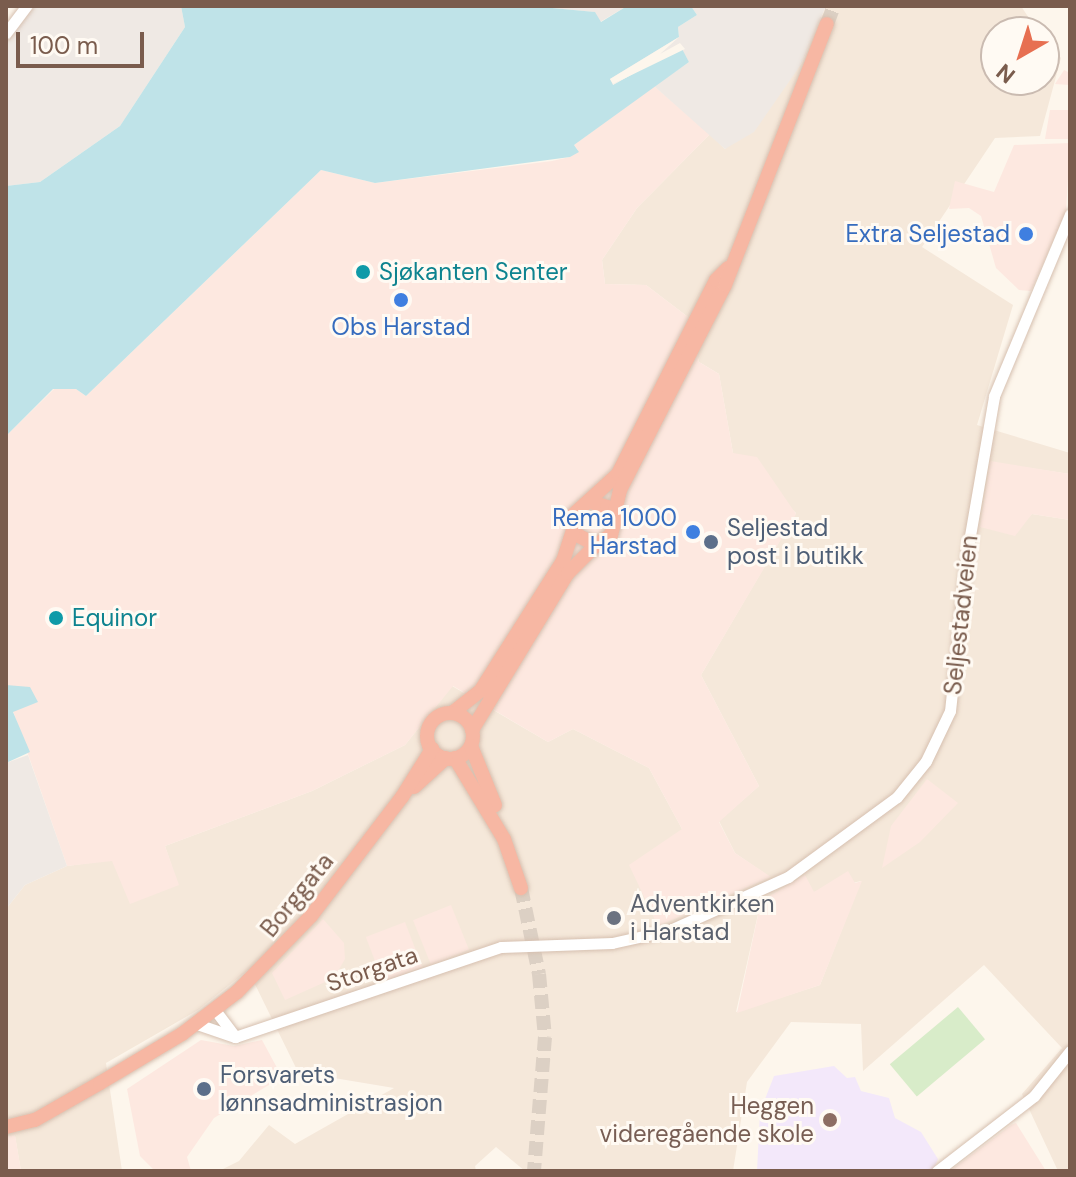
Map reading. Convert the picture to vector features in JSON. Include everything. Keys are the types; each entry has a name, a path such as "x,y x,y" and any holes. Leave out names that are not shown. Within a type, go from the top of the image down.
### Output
{"highway":[{"path":"521,888 504,839 502,820 471,746 472,730 482,707 568,573 596,545 611,535 620,490 725,285 728,268 827,24"},
{"path":"504,839 451,758 432,749 431,724 452,713 481,690 563,561 573,531 575,511 591,502 618,474 716,280 728,268"},
{"path":"591,502 605,505 614,516"},
{"path":"573,531 582,541 596,545"},
{"path":"452,713 465,718 472,730"},
{"path":"451,758 471,746"},
{"name":"Borggata","path":"215,1010 293,937 402,797 432,749"},
{"name":"Borggata","path":"402,797 451,758"},
{"path":"6,1127 35,1120 197,1024 215,1010"}],"street":[{"path":"6,33 26,6"},
{"name":"Seljestadveien","path":"524,945 631,940 732,906 788,877 851,834 920,771 946,723 956,685 966,561 994,396 1019,326 1070,214"},
{"name":"Storgata","path":"235,1037 492,949 524,945"},
{"path":"215,1010 235,1037"},
{"path":"197,1024 235,1037"},
{"path":"937,1171 1027,1102 1070,1051"}],"shaded area":[{"path":"21,6 181,6 185,27 120,126 40,182 6,186 6,25"},
{"path":"531,6 627,6 600,22 594,12"},
{"path":"691,6 826,6 802,63 754,132 725,149 654,86 689,62 680,47 612,85 609,79 679,37 678,27 697,15"},
{"path":"826,6 1021,6 1028,16 980,16 980,96 1051,96 1040,136 995,138 922,247 1013,305 977,425 1070,453 1070,474 990,462 1026,519 1032,514 1070,520 1070,1171 1058,1171 1022,1094 1062,1048 984,965 863,1071 861,1024 791,1022 747,1082 733,1171 525,1171 496,1147 475,1166 476,1171 219,1171 239,1161 269,1125 295,1144 394,1088 298,1072 248,970 198,1010 106,1063 122,1171 21,1171 15,1136 6,1137 6,909 25,885 67,866 112,860 178,885 165,846 312,791 405,745 452,686 548,742 573,729 649,768 682,829 770,877 735,853 719,821 759,786 701,675 796,513 733,453 719,374 699,362 688,317 646,285 605,284 602,260 637,208 710,134 725,149 802,63","holes":["861,881 820,985 736,1012 761,901 788,888 814,892"]},
{"path":"1064,70 1070,73 1070,85 1060,84"},
{"path":"1070,85 1070,139 1045,139 1050,110 1069,110"},
{"path":"654,86 710,134 637,208 602,260 605,284 646,285 688,317 699,362 719,374 733,453 757,457 796,514 701,675 759,786 719,822 735,853 771,877 658,926 629,865 682,829 649,768 573,729 548,742 453,686 405,745 312,791 165,846 179,885 130,904 112,861 67,866 13,711 37,702 6,685 6,436 54,389 76,389 86,396 321,170 375,183 570,157 578,150 574,145"},
{"path":"1070,143 1066,212 1031,291 1019,290 996,268 981,216 969,208 949,209 955,181 994,192 1014,145"},
{"path":"990,461 1070,474 1070,520 1032,514 1015,536 980,527"},
{"path":"28,755 67,866 25,885 6,909 6,763"},
{"path":"927,779 958,803 920,842 882,868 891,826"},
{"path":"848,871 855,883 862,881 820,985 737,1013 761,901 805,875 814,892"},
{"path":"451,905 469,950 431,965 413,920"},
{"path":"323,919 344,943 345,959 334,978 285,1000 272,973"},
{"path":"405,922 422,967 383,982 366,937"},
{"path":"201,1040 234,1046 262,1040 282,1077 214,1118 187,1157 191,1171 155,1171 140,1156 127,1089"},
{"name":"Heggen videregående skole","path":"834,1066 847,1078 855,1077 861,1091 889,1098 895,1118 921,1132 938,1159 934,1169 757,1171 760,1112 774,1076"},
{"path":"1016,1123 1046,1171 950,1171 1011,1125"},
{"path":"15,1135 21,1171 6,1171 6,1137"}],"green space":[{"path":"958,1007 985,1039 917,1096 890,1064"}],"water":[{"path":"181,6 531,6 595,12 601,22 627,6 691,6 697,15 678,27 679,37 610,79 613,85 681,47 689,62 574,145 579,152 570,157 375,183 321,170 86,396 76,389 53,389 6,436 6,186 40,182 120,126 185,27"},
{"path":"6,685 30,687 38,702 13,712 30,752 6,763"}],"pier":[{"path":"679,37 660,54 680,43 685,49 613,84 610,79"}],"tunnel":[{"path":"827,24 834,6"},
{"path":"521,888 539,974 545,1037 534,1171"}],"place":[{"name":"Extra Seljestad","path":"1026,234"},
{"name":"Sjøkanten Senter","path":"363,272"},
{"name":"Obs Harstad","path":"401,300"},
{"name":"Rema 1000 Harstad","path":"693,532"},
{"name":"Seljestad post i butikk","path":"711,542"},
{"name":"Equinor","path":"56,618"},
{"name":"Adventkirken i Harstad","path":"614,918"},
{"name":"Forsvarets lønnsadministrasjon","path":"204,1089"},
{"name":"Heggen videregående skole","path":"830,1120"}]}
